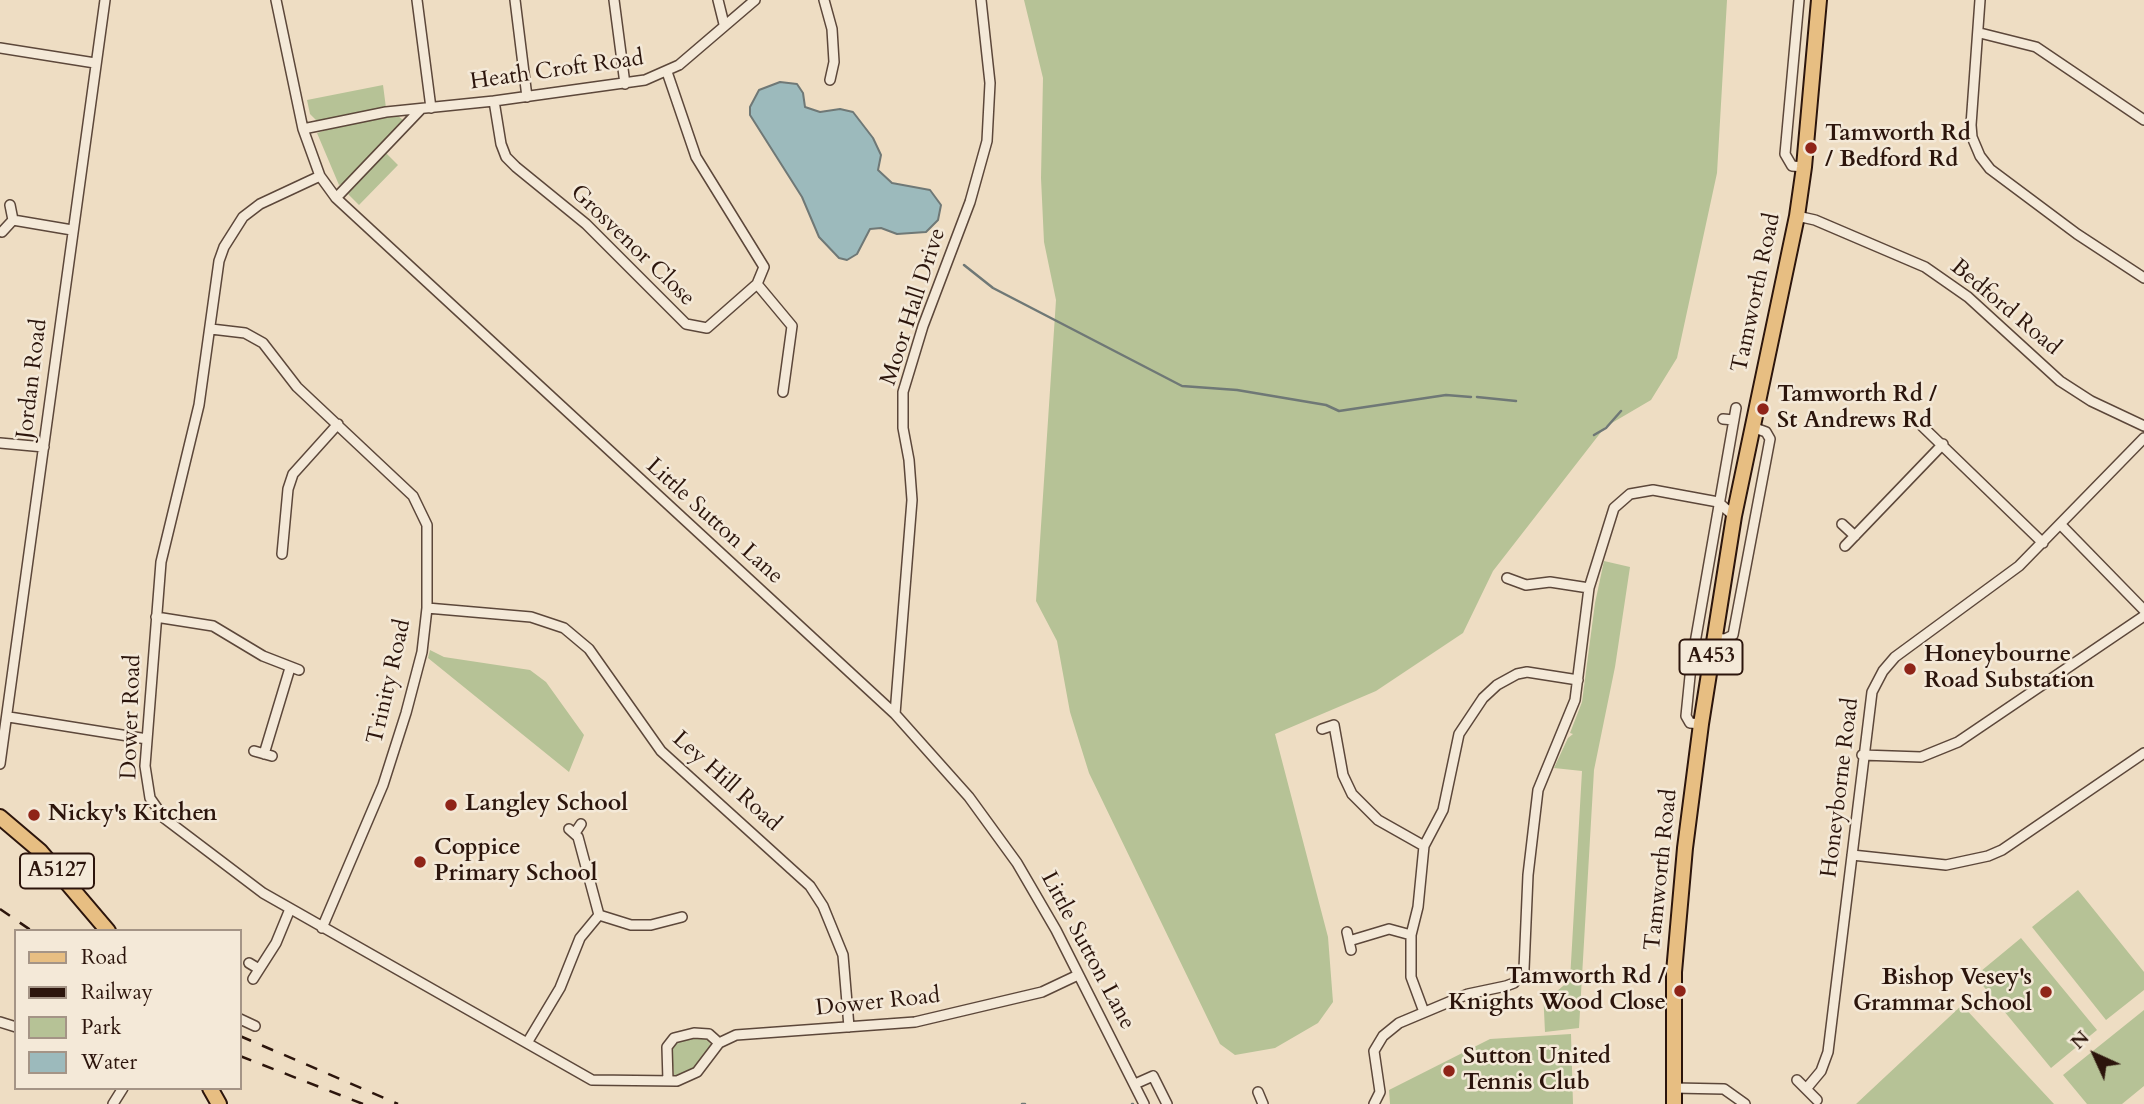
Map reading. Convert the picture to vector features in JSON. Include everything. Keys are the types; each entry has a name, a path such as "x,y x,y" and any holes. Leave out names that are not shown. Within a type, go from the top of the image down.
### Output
{"main road":[{"name":"Tamworth Road","path":"1674,1104 1674,972 1685,848 1701,724 1738,492 1797,216 1819,0"},
{"name":"A5127","path":"0,817 40,851 106,929"}],"street":[{"name":"Jordan Road","path":"0,764 9,717 72,230 105,0"},
{"name":"Little Sutton Lane","path":"276,0 303,129 320,176 336,198 895,714 992,827 1036,893 1144,1104"},
{"path":"336,198 426,108 417,0"},
{"path":"515,0 527,97"},
{"path":"614,0 625,83"},
{"path":"718,0 724,24"},
{"name":"Heath Croft Road","path":"303,129 386,112 494,102 625,83 667,72 687,59 724,24 755,0"},
{"path":"824,0 834,62 830,80"},
{"name":"Moor Hall Drive","path":"895,714 912,500 903,428 903,392 923,327 970,202 986,141 990,83 981,0"},
{"path":"1799,0 1785,155 1792,166 1804,167"},
{"path":"1980,0 1980,33 1971,125 1972,137 1980,156 1990,169 2057,220 2144,278"},
{"path":"1980,33 2036,47 2144,120"},
{"path":"0,48 95,63"},
{"path":"667,72 696,157 761,260 763,273 757,284 792,326 783,393"},
{"name":"Grosvenor Close","path":"494,102 500,144 506,158 586,224 686,324 707,328 757,284"},
{"name":"Dower Road","path":"320,176 260,204 234,229 219,261 199,405 161,562 147,739 147,786 150,798 164,818 263,893 592,1080 668,1081 687,1078 697,1072 719,1043 747,1032 915,1022 1042,992 1078,975"},
{"path":"10,205 13,220"},
{"name":"Bedford Road","path":"1797,216 1815,220 1925,267 1968,298 2060,380 2091,401 2144,426"},
{"path":"13,220 72,230"},
{"path":"2,232 13,220"},
{"name":"Trinity Road","path":"211,329 245,333 264,343 297,387 419,504 427,525 427,608 422,652 396,749 322,928"},
{"path":"1701,724 1690,723 1686,716 1728,419 1736,408"},
{"path":"282,555 288,489 293,474 338,424"},
{"path":"1922,426 2043,543"},
{"path":"1713,638 1725,639 1733,635 1770,439 1766,432 1752,427"},
{"name":"Honeyborne Road","path":"1806,1089 1821,1071 1828,1052 1862,755 1872,692 1883,671 1895,657 2019,566 2062,525 2144,438"},
{"path":"0,443 44,447"},
{"path":"1845,546 1942,444"},
{"path":"1374,1104 1380,1092 1373,1060 1378,1043 1399,1023 1468,994 1514,983 1524,969 1528,875 1538,790 1549,757 1570,715 1578,680 1581,631 1589,588 1609,518 1621,500 1630,494 1653,490 1718,502 1734,516"},
{"path":"1718,502 1738,492"},
{"path":"1842,524 1855,536"},
{"path":"2062,525 2144,610"},
{"path":"1507,577 1526,585 1550,582 1589,588"},
{"name":"Ley Hill Road","path":"427,608 531,617 564,628 589,649 660,751 810,886 823,906 842,956 849,1027"},
{"path":"1862,755 1921,757 1958,742 2144,616"},
{"path":"156,617 213,626 295,669 263,754"},
{"path":"1424,1012 1411,977 1411,935 1418,907 1424,846 1443,810 1459,734 1483,698 1507,679 1527,672 1578,680"},
{"path":"9,717 147,739"},
{"path":"1322,729 1334,725 1343,775 1352,794 1378,820 1424,846"},
{"path":"1852,855 1946,865 1988,856 2002,850 2144,752"},
{"path":"580,824 572,831 599,915"},
{"path":"253,979 276,943 290,909"},
{"path":"599,915 631,925 677,922"},
{"path":"527,1044 560,988 580,938 599,915"},
{"path":"1349,941 1389,929 1411,935"},
{"path":"249,963 259,969"},
{"path":"242,1020 255,1026"},
{"path":"668,1081 667,1048 674,1038 694,1033 709,1034 719,1043"},
{"path":"1135,1084 1153,1076 1167,1104"},
{"path":"1797,1080 1817,1100"},
{"path":"1674,1088 1724,1089 1745,1104"},
{"path":"1258,1092 1263,1104"}],"green space":[{"path":"1024,0 1727,0 1717,173 1677,358 1651,400 1605,427 1493,571 1463,633 1376,691 1275,734 1328,937 1333,1002 1318,1023 1275,1048 1235,1055 1220,1044 1089,773 1070,712 1057,641 1036,601 1056,300 1044,242 1041,178 1043,78"},
{"path":"383,85 386,108 317,121 310,114 307,100"},
{"path":"397,115 403,120 344,183 339,185 317,133 355,121"},
{"path":"386,153 398,165 359,205 348,194"},
{"path":"1604,561 1630,567 1615,667 1594,770 1579,1028 1545,1032 1543,990 1556,992 1570,980 1582,771 1554,768 1568,738 1573,734 1570,733 1582,702 1595,603"},
{"path":"430,650 444,657 530,670 546,682 584,735 569,772 428,658"},
{"path":"2078,890 2144,972 2144,990 2106,1020 2032,927"},
{"path":"2021,938 2097,1030 2051,1068 1975,976"},
{"path":"1962,1005 2054,1104 1856,1104"},
{"path":"2144,1010 2144,1086 2122,1104 2087,1104 2063,1075"},
{"path":"1571,1034 1573,1104 1390,1104 1389,1090 1490,1039"},
{"path":"705,1036 711,1045 700,1064 680,1076 674,1075 671,1047 678,1039"}],"water":[{"path":"780,82 797,84 803,93 805,107 820,112 840,109 853,112 873,138 881,155 878,170 892,183 930,190 941,205 938,220 926,232 897,234 881,228 870,229 857,254 847,260 839,258 819,237 802,197 750,115 750,107 759,90"}],"waterway":[{"path":"964,265 993,288 1182,386 1237,390 1326,405 1339,411 1446,395 1471,397"},
{"path":"1477,397 1516,401"},
{"path":"1594,435 1606,428 1621,411"}],"railway":[{"path":"0,909 29,929"},
{"path":"242,1037 398,1104"},
{"path":"242,1057 363,1104"}],"place":[{"name":"Tamworth Rd / Bedford Rd","path":"1811,148"},
{"name":"Tamworth Rd / St Andrews Rd","path":"1763,409"},
{"name":"Honeybourne Road Substation","path":"1910,669"},
{"name":"Langley School","path":"451,805"},
{"name":"Nicky's Kitchen","path":"34,815"},
{"name":"Coppice Primary School","path":"420,862"},
{"name":"Tamworth Rd / Knights Wood Close","path":"1680,991"},
{"name":"Bishop Vesey's Grammar School","path":"2046,992"},
{"name":"Sutton United Tennis Club","path":"1449,1071"}]}
